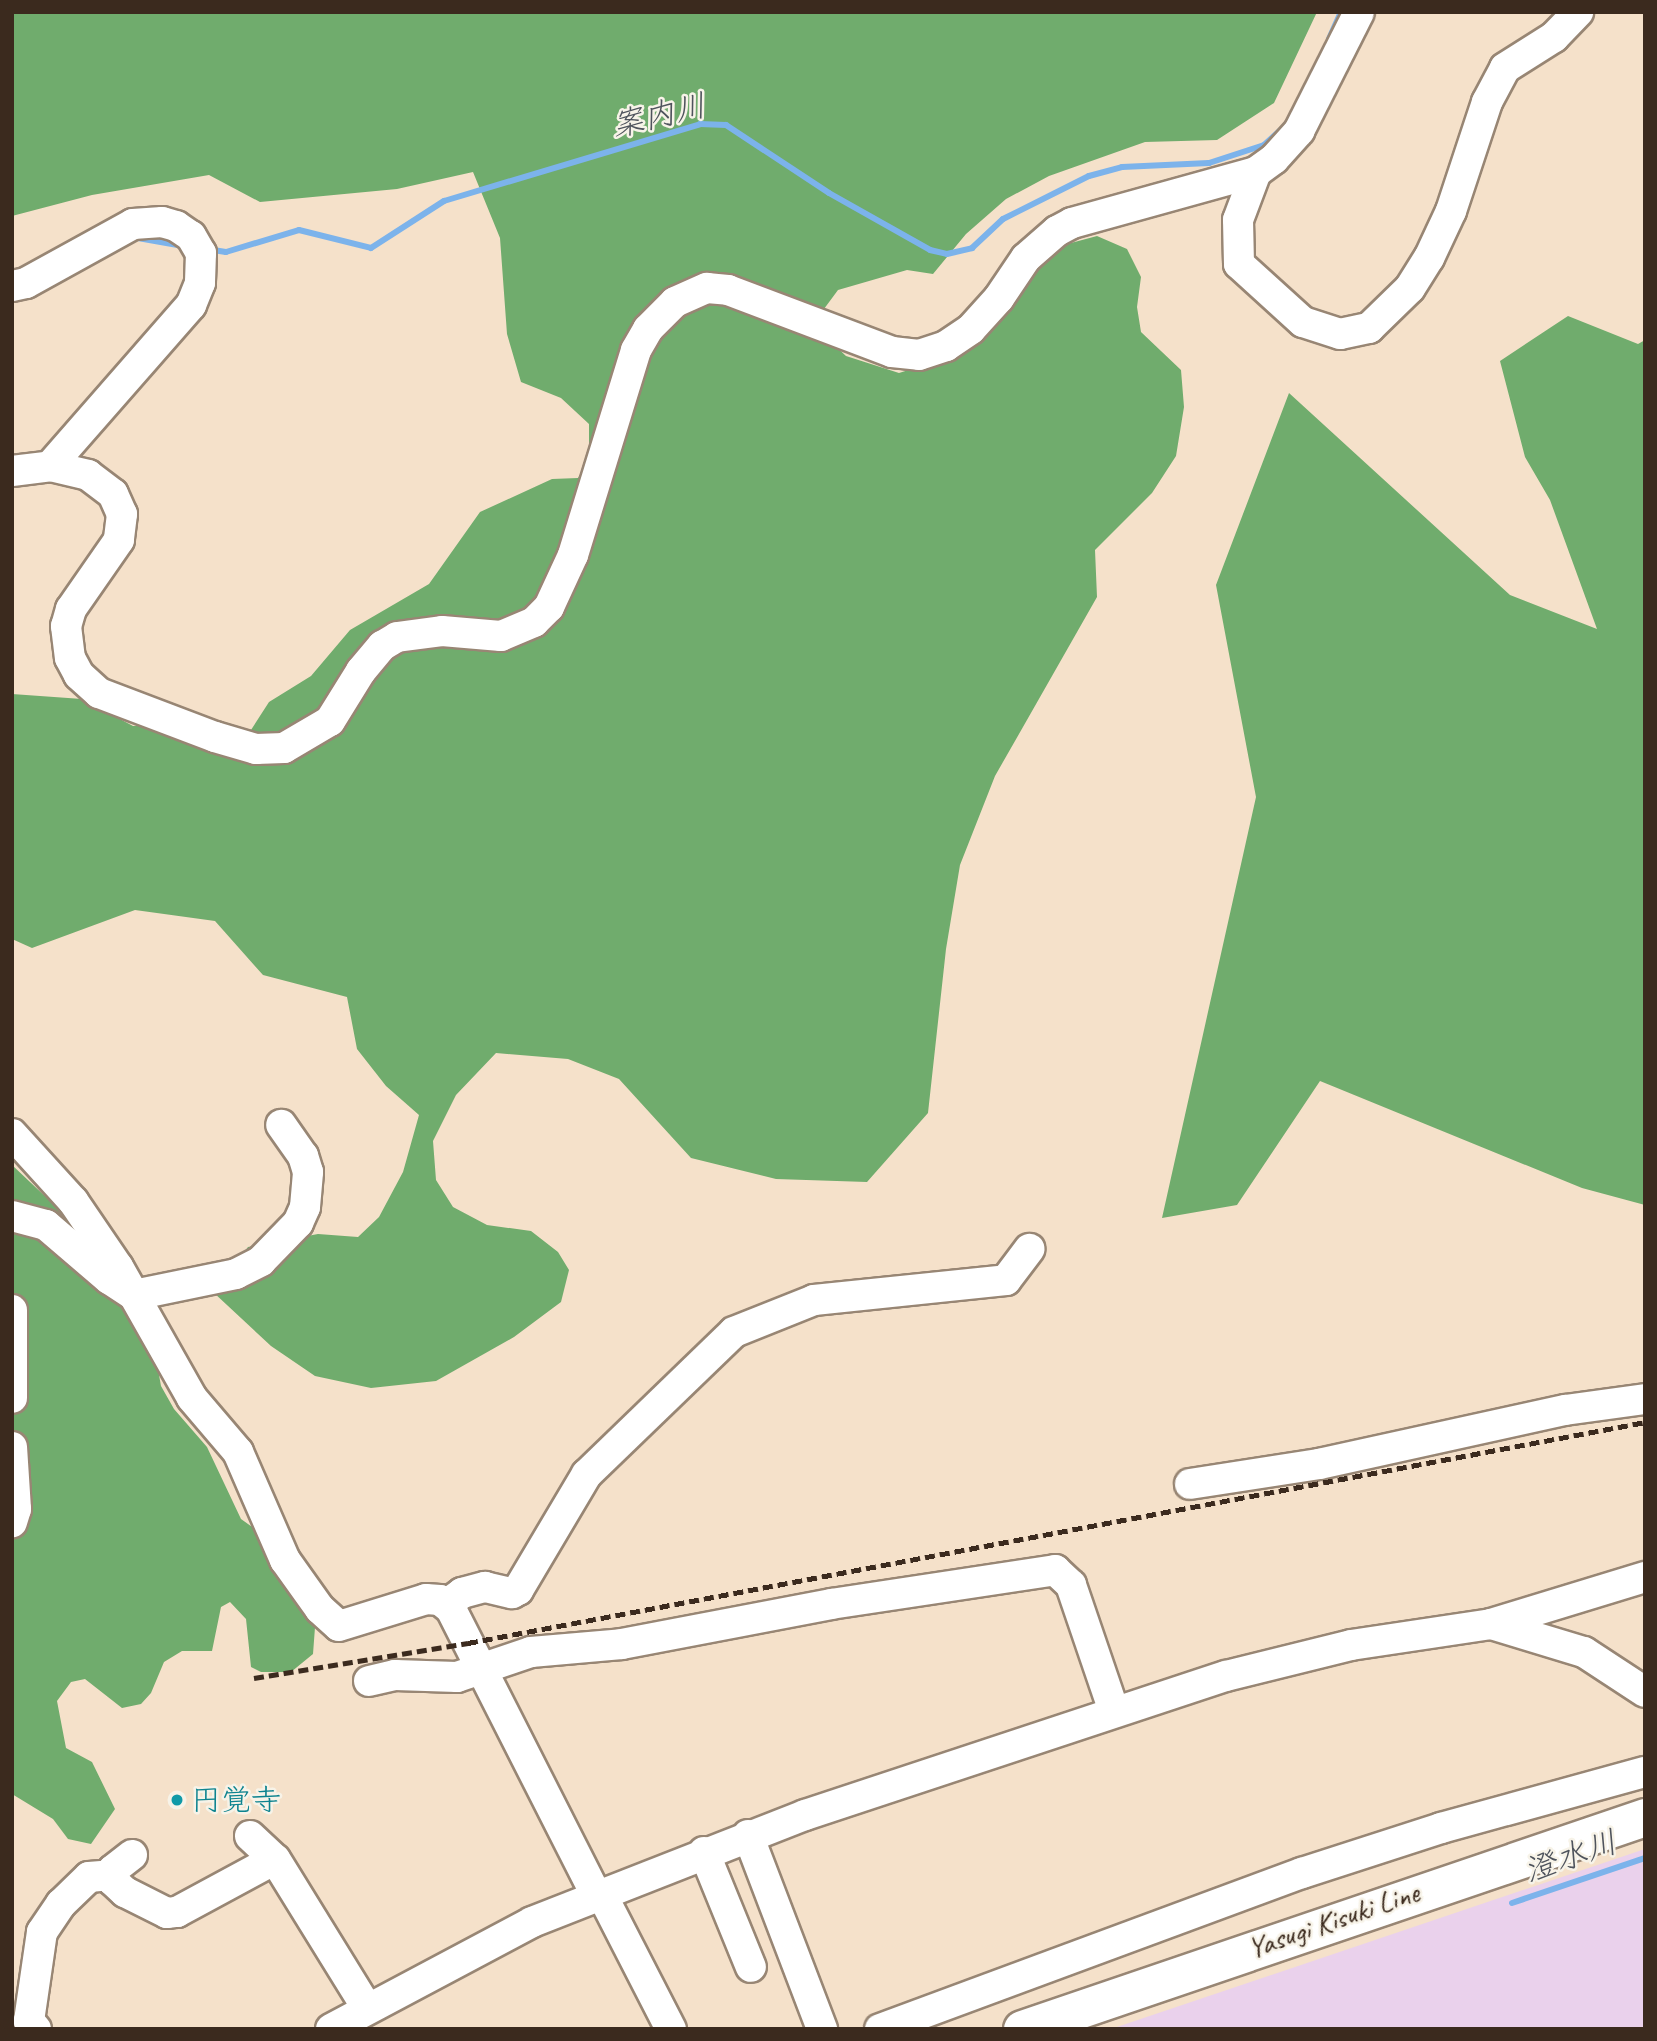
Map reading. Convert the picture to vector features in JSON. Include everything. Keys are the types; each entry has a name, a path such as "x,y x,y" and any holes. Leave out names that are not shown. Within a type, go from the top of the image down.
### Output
{"main road":[{"name":"Yasugi Kisuki Line","path":"1022,2029 1645,1817"}],"street":[{"path":"12,471 50,466 97,478 113,494 122,514 119,540 71,609 66,626 70,658 79,675 99,693 215,737 256,749 284,748 305,740 330,721 361,671 383,646 397,637 442,631 501,636 534,622 549,607 573,555 636,350 648,329 675,302 707,288 728,290 892,352 919,355 946,346 971,329 999,298 1026,258 1072,223 1256,172 1274,159 1299,131 1359,12"},
{"path":"1256,172 1238,220 1239,264 1303,322 1340,334 1368,328 1410,288 1429,258 1451,211 1487,102 1505,68 1554,37 1578,12"},
{"path":"12,286 26,283 133,224 162,222 197,248 200,283 191,305 50,466"},
{"path":"12,1216 46,1225 85,1260 134,1295 236,1274 261,1261 298,1223 306,1207 308,1172 299,1150 281,1125"},
{"path":"12,1134 73,1201 134,1295 192,1398 238,1452 285,1560 333,1622 345,1625 426,1599 447,1604 463,1593 485,1587 512,1594 518,1590 587,1474 734,1332 814,1300 1006,1280 1029,1249"},
{"path":"12,1310 12,1398"},
{"path":"1190,1484 1319,1464 1565,1410 1645,1399"},
{"path":"12,1447 16,1508 12,1522"},
{"path":"369,1681 395,1675 444,1678 482,1671 531,1652 622,1644 831,1604 1055,1570 1071,1586 1114,1711"},
{"path":"331,2029 521,1927 748,1835 1114,1711 1226,1676 1351,1645 1491,1624 1645,1577"},
{"path":"447,1604 671,2029"},
{"path":"1491,1624 1584,1652 1645,1692"},
{"path":"880,2029 1302,1873 1441,1828 1645,1772"},
{"path":"748,1835 822,2029"},
{"path":"250,1836 275,1858 367,2008"},
{"path":"704,1852 751,1967"},
{"path":"36,2029 29,2021 42,1931 89,1877 121,1865 139,1900 167,1913 177,1912 275,1858"}],"shaded area":[{"path":"1645,1849 1645,2029 1111,2029"}],"green space":[{"path":"12,12 1317,12 1274,103 1217,140 1145,142 1049,176 1006,199 966,234 933,274 907,270 838,290 821,313 830,341 846,356 899,373 950,357 1056,247 1097,236 1127,249 1141,277 1137,307 1141,332 1181,370 1184,407 1176,456 1152,493 1095,550 1097,597 995,776 960,865 946,949 928,1113 867,1182 776,1179 691,1158 619,1079 568,1059 496,1053 456,1095 433,1141 436,1180 453,1207 487,1225 531,1231 558,1252 569,1270 561,1302 514,1337 436,1381 371,1388 315,1376 271,1346 213,1292 248,1247 318,1234 358,1237 379,1217 403,1172 419,1115 386,1086 357,1049 347,997 263,975 215,921 135,910 32,948 12,939 12,694 82,699 133,726 207,722 251,730 269,702 311,676 350,630 429,584 480,512 552,479 578,478 589,458 589,424 561,398 521,382 507,334 500,238 473,172 397,189 260,202 209,175 92,195 12,216"},
{"path":"1568,316 1638,344 1645,340 1645,1205 1582,1188 1320,1081 1237,1205 1162,1218 1256,797 1216,585 1289,393 1510,595 1597,629 1550,500 1525,457 1500,361"},
{"path":"12,1165 85,1234 154,1347 161,1386 174,1409 207,1447 241,1519 255,1529 316,1614 313,1654 291,1672 261,1672 251,1667 246,1619 230,1602 221,1607 212,1651 182,1651 164,1662 151,1693 141,1704 122,1708 85,1679 71,1682 57,1701 66,1748 92,1762 115,1809 91,1844 68,1839 53,1819 12,1794"}],"waterway":[{"name":"案内川","path":"1329,39 1341,12"},
{"name":"案内川","path":"207,249 226,252 299,230 371,248 444,201 700,124 726,125 829,193 930,250 947,254 972,248 1003,219 1089,176 1122,167 1209,163 1264,145 1285,126"},
{"name":"案内川","path":"138,238 183,246"},
{"name":"澄水川","path":"1512,1903 1645,1858"}],"railway":[{"path":"254,1678 468,1643 1645,1422"}],"place":[{"name":"円覚寺","path":"177,1800"}]}
